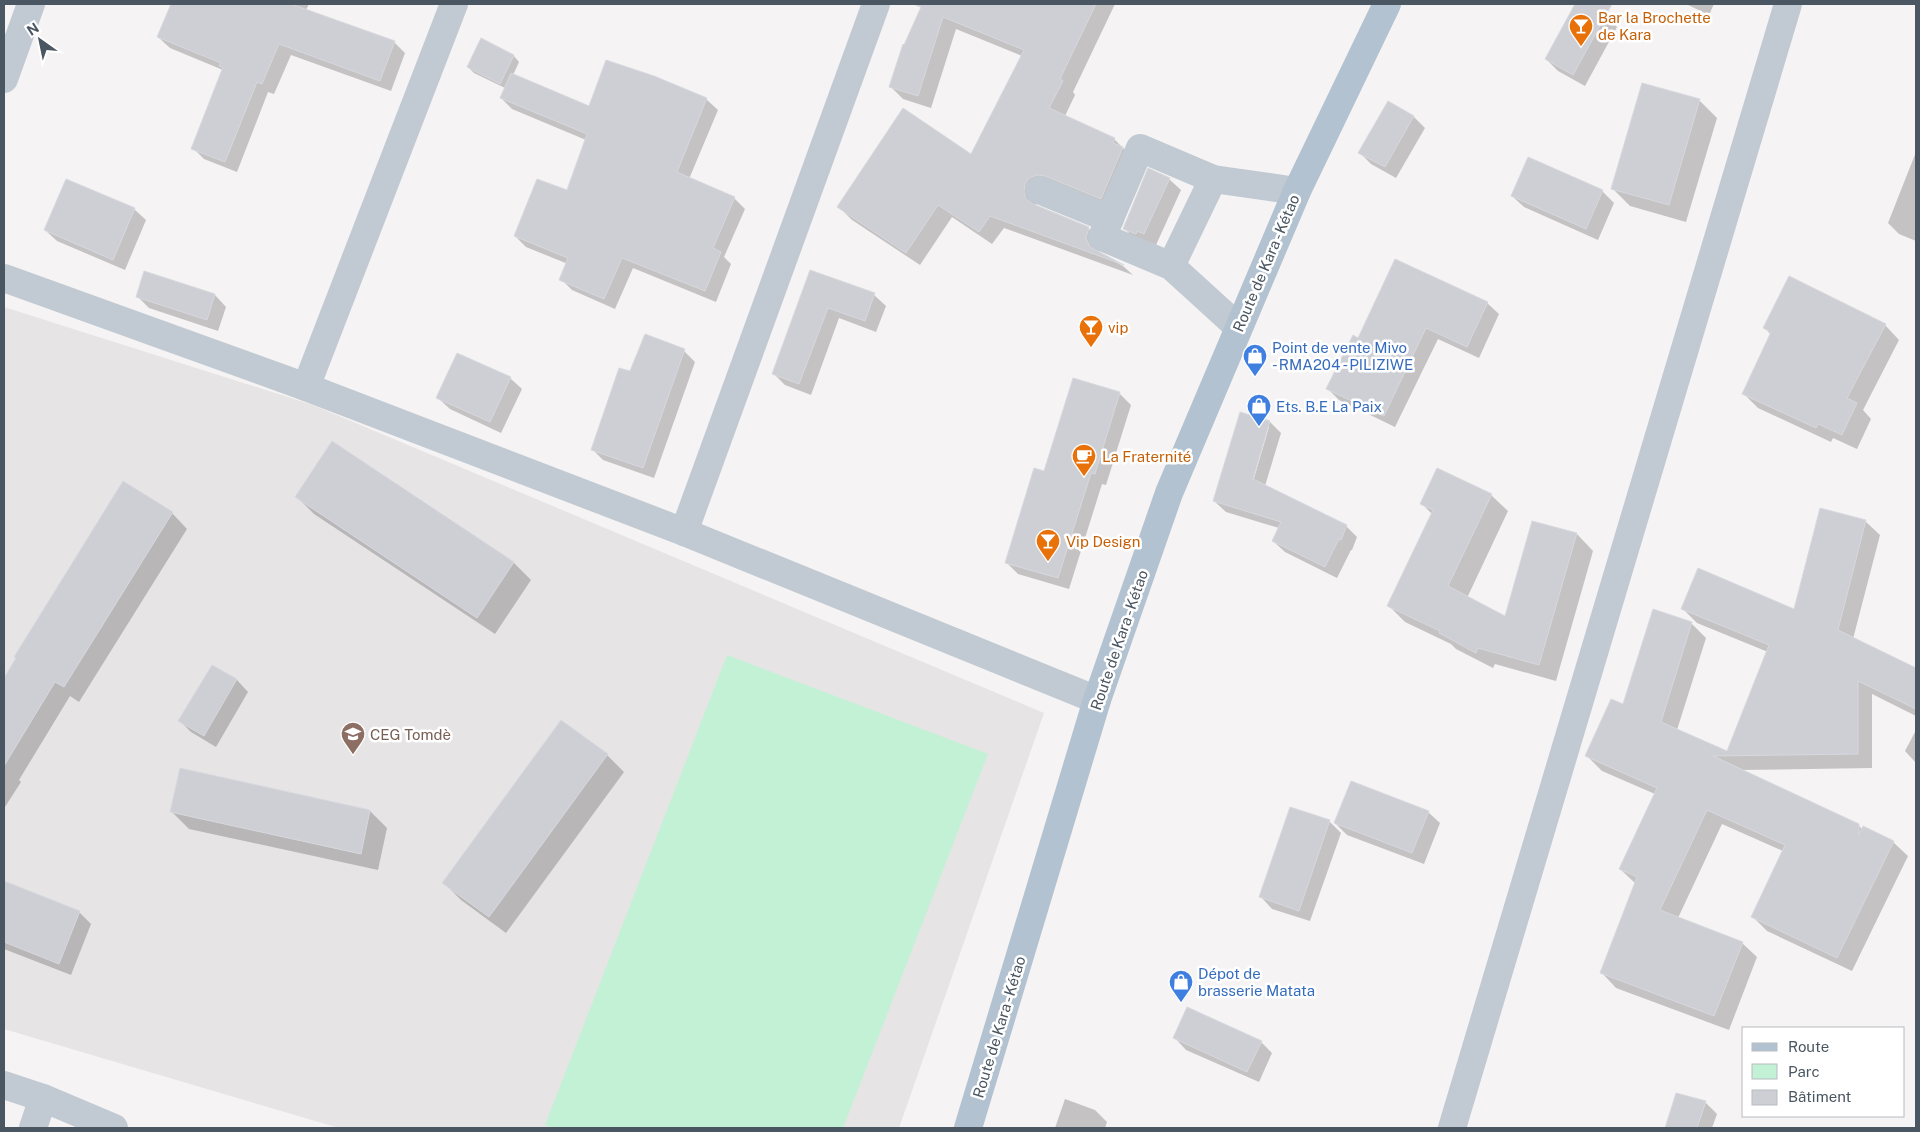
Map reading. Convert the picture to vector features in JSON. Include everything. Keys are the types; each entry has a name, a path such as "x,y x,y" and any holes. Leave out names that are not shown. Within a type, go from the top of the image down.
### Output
{"main road":[{"name":"Route de Kara - Kétao","path":"968,1128 1098,700 1169,493 1297,191 1387,4"}],"street":[{"path":"4,78 30,4"},
{"path":"306,387 454,4"},
{"path":"684,532 876,4"},
{"path":"1452,1128 1788,4"},
{"path":"1238,327 1170,266 1102,237 1140,148 1213,179 1297,191"},
{"path":"1170,266 1213,179"},
{"path":"1039,190 1110,219"},
{"path":"4,278 306,387 684,532 1098,700"},
{"path":"4,1085 42,1098 114,1128"},
{"path":"33,1128 42,1098"}],"shaded area":[{"name":"CEG Tomdè","path":"4,307 313,405 1044,713 899,1128 339,1128 4,1029"}],"green space":[{"path":"727,655 988,754 843,1128 554,1128 545,1125"}],"building":[{"path":"171,4 291,4 395,41 380,81 279,44 262,84 257,82 225,162 191,149 223,67 219,66 221,63 157,37"},
{"path":"913,4 1096,4 1060,79 1063,81 1049,108 1115,138 1113,143 1123,147 1101,199 1045,176 1037,175 1029,178 1025,184 1024,192 1026,199 1033,204 1089,227 1086,238 1090,247 1124,265 990,216 979,232 938,205 906,253 837,207 903,108 971,154 1024,50 943,17 918,96 889,87 903,44 921,7"},
{"path":"1575,4 1612,4 1573,75 1545,59"},
{"path":"481,38 514,55 500,84 467,67"},
{"path":"606,60 654,76 707,98 677,172 735,197 713,248 721,252 705,291 622,258 604,299 559,280 568,258 514,236 537,179 567,190 587,134 500,98 511,73 589,106"},
{"path":"1642,83 1700,99 1669,205 1611,189"},
{"path":"1388,101 1414,116 1385,167 1358,153"},
{"path":"1528,157 1603,190 1586,229 1511,196"},
{"path":"1148,168 1170,178 1144,234 1137,231 1136,234 1123,229"},
{"path":"66,179 135,208 113,260 44,230"},
{"path":"1395,259 1488,302 1467,347 1426,328 1384,416 1326,389 1353,335 1358,338"},
{"path":"810,270 875,293 865,321 828,308 799,384 772,374"},
{"path":"144,271 215,294 207,320 136,297"},
{"path":"1789,276 1886,324 1847,398 1857,403 1842,435 1818,424 1816,428 1742,394 1771,332 1763,328"},
{"path":"645,334 685,349 643,468 591,450 619,368 630,371"},
{"path":"457,353 511,377 490,422 436,398"},
{"path":"1073,378 1120,392 1095,474 1091,473 1058,578 1005,563 1034,468 1044,471"},
{"path":"1240,412 1270,421 1253,479 1347,525 1341,540 1339,539 1325,567 1272,541 1281,522 1213,501"},
{"path":"332,441 514,562 477,618 295,497"},
{"path":"1437,468 1492,494 1448,586 1505,616 1532,521 1577,533 1539,665 1478,648 1476,653 1439,633 1440,631 1387,606 1433,510 1420,504"},
{"path":"123,481 173,512 64,687 55,682 4,766 4,678 16,658 14,657"},
{"path":"1820,508 1866,520 1838,630 1916,668 1916,709 1858,681 1858,754 1713,756 1859,824 1859,835 1863,826 1894,841 1837,958 1751,917 1785,845 1707,810 1660,910 1743,942 1714,1016 1600,973 1637,877 1619,869 1657,788 1585,756 1611,699 1623,704 1653,609 1692,622 1661,722 1727,751 1769,645 1681,609 1698,568 1794,609"},
{"path":"212,665 237,679 204,736 178,721"},
{"path":"561,720 608,754 489,917 442,883"},
{"path":"180,768 370,810 361,854 170,812"},
{"path":"1351,781 1429,811 1412,853 1334,823"},
{"path":"1290,807 1330,820 1299,911 1259,897"},
{"path":"4,881 80,911 59,964 4,942"},
{"path":"1187,1007 1262,1041 1247,1072 1173,1038"},
{"path":"1676,1093 1706,1101 1697,1128 1665,1128"}],"place":[{"name":"Bar la Brochette de Kara","path":"1581,47"},
{"name":"vip","path":"1091,348"},
{"name":"Point de vente Mivo - RMA204 - PILIZIWE","path":"1255,377"},
{"name":"Ets. B.E La Paix","path":"1259,427"},
{"name":"La Fraternité","path":"1084,477"},
{"name":"Vip Design","path":"1048,562"},
{"name":"CEG Tomdè","path":"353,755"},
{"name":"Dépot de brasserie Matata","path":"1181,1003"}]}
